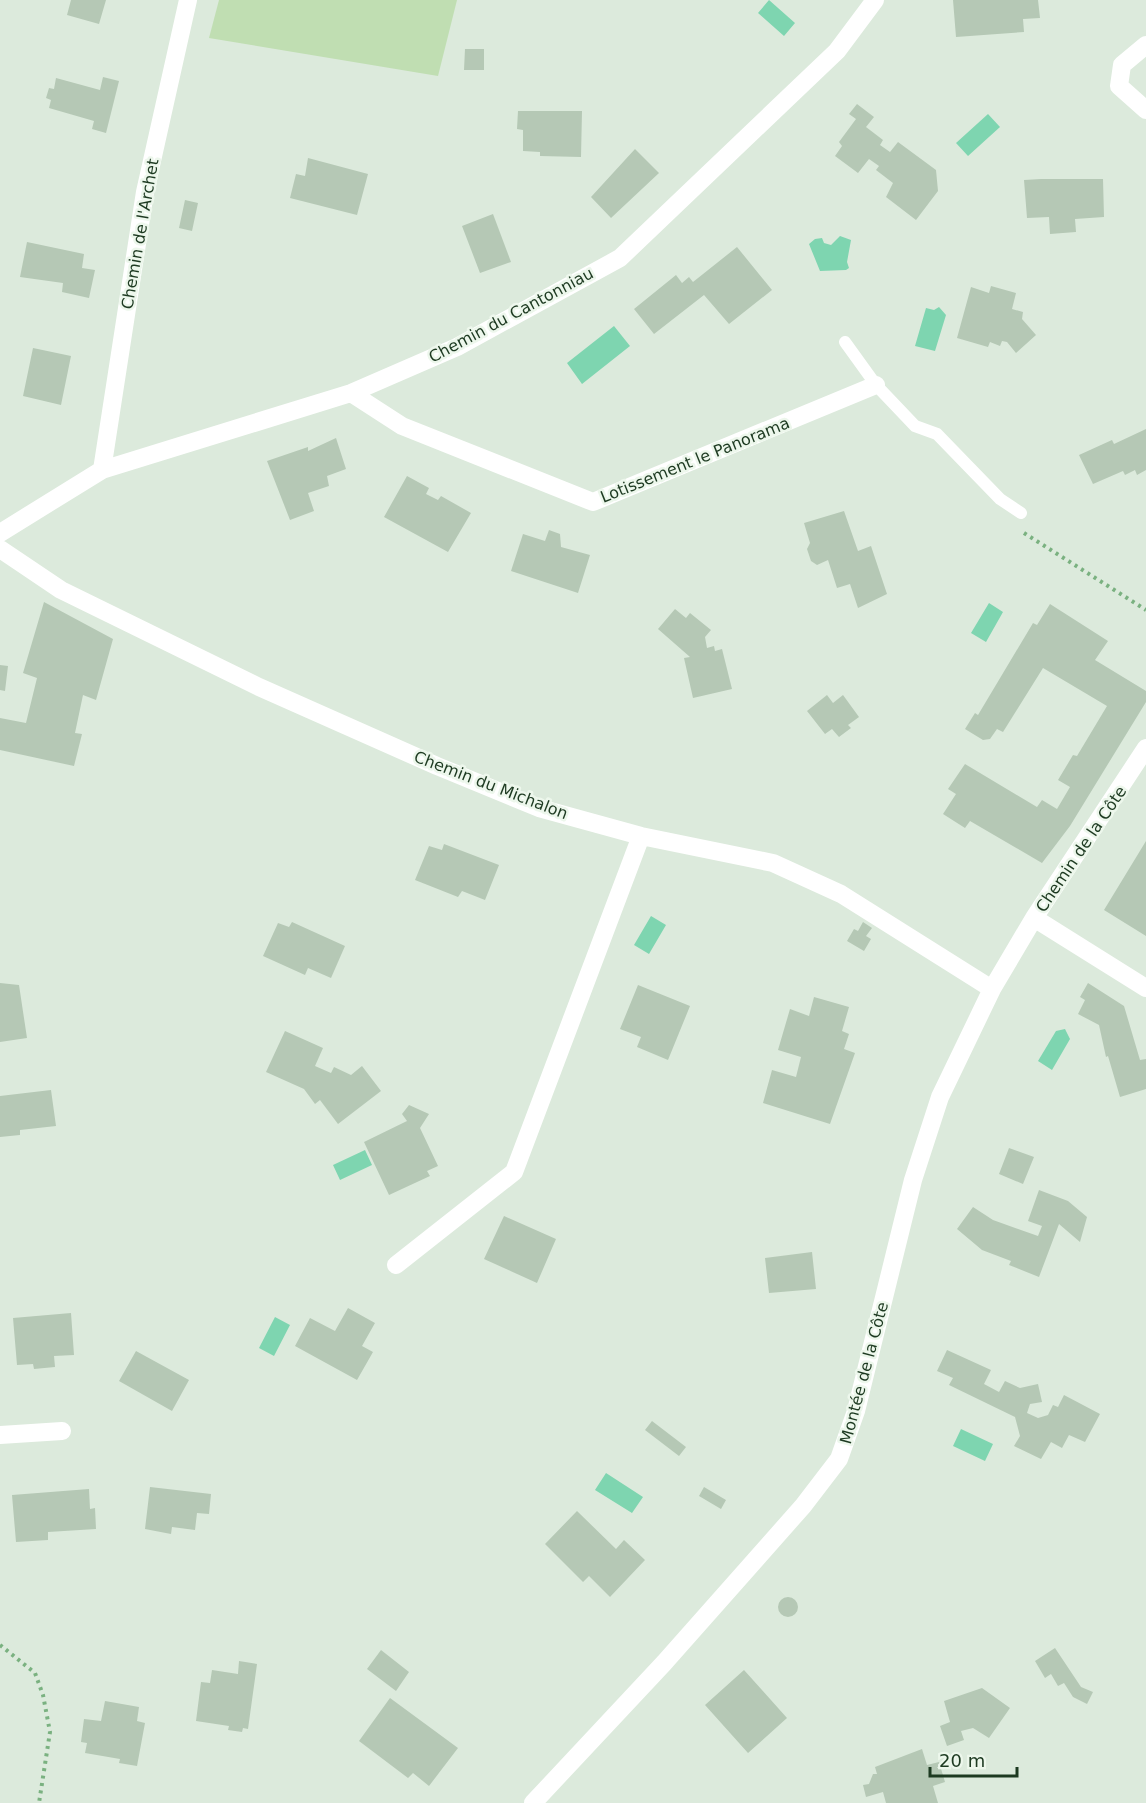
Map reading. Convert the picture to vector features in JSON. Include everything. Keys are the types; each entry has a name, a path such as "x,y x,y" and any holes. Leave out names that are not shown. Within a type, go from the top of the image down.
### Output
{"street":[{"name":"Chemin de l'Archet","path":"102,470 145,192 188,0"},
{"name":"Chemin du Cantonniau","path":"0,532 102,470 351,393 457,347 620,258 837,51 875,0"},
{"path":"1146,45 1122,65 1119,86 1146,110"},
{"name":"Lotissement le Panorama","path":"351,393 402,426 593,501 876,385"},
{"name":"Chemin du Michalon","path":"0,549 61,590 259,687 437,766 539,807 641,836 773,863 841,894 992,989"},
{"name":"Chemin de la Côte","path":"992,989 1034,918 1146,748"},
{"path":"396,1265 514,1172 641,836"},
{"name":"Chemin de la Côte","path":"1034,918 1146,988"},
{"name":"Montée de la Côte","path":"533,1803 695,1628 803,1506 839,1459 856,1411 913,1180 940,1097 992,989"},
{"path":"0,1435 62,1431"}],"lane":[{"path":"845,342 876,385 915,426 937,434 1000,499 1021,513"}],"path":[{"path":"0,1646 35,1673 43,1695 50,1732 39,1803"}],"shaded area":[{"path":"219,0 457,0 438,76 209,38"},
{"path":"769,0 795,23 784,36 758,13"},
{"path":"988,114 1000,127 968,156 956,143"},
{"path":"840,236 851,240 847,262 849,268 820,271 809,244 815,239 822,238 824,243 831,245"},
{"path":"939,307 946,315 935,351 915,346 926,308 934,310"},
{"path":"614,326 630,346 582,384 567,363"},
{"path":"989,603 1003,612 986,642 971,633"},
{"path":"651,916 666,925 649,954 634,945"},
{"path":"1065,1029 1070,1039 1052,1070 1038,1061 1056,1031"},
{"path":"365,1150 372,1165 340,1180 333,1165"},
{"path":"275,1317 290,1325 274,1356 259,1348"},
{"path":"961,1429 993,1444 985,1461 953,1446"},
{"path":"606,1473 643,1497 632,1513 595,1490"}],"building":[{"path":"71,0 106,0 99,24 67,15"},
{"path":"953,0 1038,0 1040,18 1023,19 1024,32 956,37"},
{"path":"465,49 484,49 484,70 464,70"},
{"path":"103,77 119,81 106,133 92,129 94,121 49,108 51,100 46,98 49,88 54,89 56,78 100,90"},
{"path":"857,104 874,117 866,127 883,140 880,145 890,152 898,142 936,170 938,191 916,220 886,197 893,183 876,170 879,166 869,159 858,173 835,156 842,146 839,142 856,119 849,114"},
{"path":"518,111 582,111 581,157 540,156 540,152 523,151 523,130 517,129"},
{"path":"635,149 659,173 611,218 591,197"},
{"path":"308,158 368,174 357,215 290,198 296,174 305,176"},
{"path":"1103,179 1104,217 1075,219 1076,232 1050,234 1049,217 1027,218 1024,180"},
{"path":"185,200 198,203 192,231 179,228"},
{"path":"493,214 511,262 480,273 462,226"},
{"path":"27,242 84,254 82,268 95,270 89,298 62,292 63,283 20,277"},
{"path":"737,247 772,290 729,324 704,295 654,334 634,309 676,275 682,283 689,277 693,282"},
{"path":"991,286 1016,293 1012,309 1023,312 1022,319 1036,335 1016,353 1007,342 1002,341 1000,346 990,342 988,347 957,338 971,287 989,293"},
{"path":"33,348 71,356 61,405 23,396"},
{"path":"1146,429 1146,470 1137,475 1135,470 1125,475 1123,471 1093,484 1079,455 1112,440 1114,444"},
{"path":"336,438 346,469 327,476 329,486 308,493 314,511 290,520 267,461 308,447 308,451"},
{"path":"407,476 429,488 426,494 438,500 441,496 471,513 448,552 384,517"},
{"path":"844,511 858,551 871,546 887,594 858,608 850,584 837,588 828,560 817,565 811,561 807,549 810,543 804,523"},
{"path":"549,530 560,534 561,547 590,555 578,593 511,571 523,534 545,541"},
{"path":"44,602 113,639 96,700 83,695 75,733 82,734 74,766 0,750 0,718 26,723 37,678 23,673"},
{"path":"1050,604 1108,641 1095,660 1146,691 1146,702 1070,826 1042,863 970,821 965,828 943,814 956,794 948,789 965,764 1037,807 1042,800 1057,809 1070,787 1058,780 1073,755 1077,756 1107,706 1043,668 1003,732 997,729 990,739 983,740 965,729 975,713 978,715 1033,623 1037,625"},
{"path":"675,609 686,618 690,613 711,630 705,637 707,648 714,646 715,651 722,649 732,689 693,698 684,658 690,657 658,629"},
{"path":"0,665 8,666 5,691 0,690"},
{"path":"827,695 833,703 843,695 859,717 848,725 851,728 839,737 832,729 825,734 807,711"},
{"path":"1146,841 1146,936 1104,910"},
{"path":"444,844 499,865 485,900 462,891 458,897 415,880 429,846 442,850"},
{"path":"292,922 345,946 331,978 308,968 305,975 263,956 278,923 289,927"},
{"path":"863,922 872,928 866,936 871,939 864,951 847,941 854,929 858,931"},
{"path":"0,983 19,985 27,1038 0,1042"},
{"path":"1088,983 1124,1006 1140,1060 1146,1059 1146,1089 1120,1097 1108,1056 1106,1057 1099,1025 1078,1014 1085,1000 1080,997"},
{"path":"638,985 690,1006 668,1060 637,1047 641,1037 620,1029"},
{"path":"814,997 849,1007 842,1031 849,1034 844,1049 855,1053 830,1124 763,1103 772,1070 796,1077 801,1057 778,1050 790,1009 809,1016"},
{"path":"285,1031 323,1048 315,1066 331,1073 334,1067 351,1075 362,1066 381,1091 338,1124 320,1100 315,1104 304,1089 266,1072"},
{"path":"51,1090 56,1126 20,1130 20,1135 0,1137 0,1096"},
{"path":"409,1105 429,1114 420,1128 438,1166 427,1171 430,1176 389,1195 364,1142 407,1121 402,1114"},
{"path":"1009,1148 1034,1157 1023,1184 999,1174"},
{"path":"1039,1190 1068,1201 1087,1217 1080,1242 1059,1224 1039,1277 1009,1265 1011,1261 982,1250 957,1229 973,1207 993,1220 1038,1236 1042,1226 1028,1221"},
{"path":"504,1216 556,1239 537,1283 484,1259"},
{"path":"812,1252 816,1289 769,1293 765,1258"},
{"path":"348,1308 375,1323 362,1346 373,1352 357,1380 295,1346 310,1318 335,1331"},
{"path":"71,1313 74,1355 54,1356 55,1367 34,1369 33,1364 17,1365 13,1318"},
{"path":"947,1350 991,1370 984,1384 999,1392 1005,1381 1020,1388 1038,1384 1042,1402 1030,1404 1027,1413 1038,1418 1048,1415 1053,1405 1058,1407 1064,1395 1100,1414 1085,1442 1069,1435 1062,1448 1051,1442 1041,1459 1014,1446 1020,1436 1015,1417 949,1385 953,1378 937,1371"},
{"path":"136,1351 189,1380 172,1411 119,1381"},
{"path":"652,1421 686,1447 679,1456 645,1430"},
{"path":"150,1487 211,1494 209,1514 197,1513 195,1530 172,1527 171,1534 145,1529"},
{"path":"704,1487 726,1500 721,1509 699,1496"},
{"path":"89,1489 90,1509 95,1508 96,1529 48,1532 48,1540 16,1542 12,1495"},
{"path":"577,1511 616,1549 624,1540 645,1560 610,1597 589,1576 583,1582 545,1544"},
{"path":"788,1597 795,1600 798,1607 795,1614 788,1617 781,1614 778,1607 781,1600"},
{"path":"1055,1648 1081,1687 1093,1692 1087,1704 1073,1697 1064,1683 1058,1686 1051,1674 1045,1678 1035,1661"},
{"path":"381,1650 409,1672 396,1691 367,1669"},
{"path":"239,1661 257,1664 248,1729 243,1728 242,1732 228,1730 229,1726 196,1721 201,1682 210,1683 212,1670 238,1674"},
{"path":"744,1670 787,1718 748,1753 705,1705"},
{"path":"982,1688 1010,1708 989,1738 973,1728 961,1731 964,1740 947,1746 940,1726 950,1722 944,1701"},
{"path":"390,1698 458,1748 429,1786 413,1773 408,1778 359,1741"},
{"path":"105,1701 139,1707 137,1721 145,1723 137,1766 119,1763 120,1759 85,1753 87,1743 81,1742 84,1719 101,1721"},
{"path":"922,1749 927,1765 939,1762 945,1782 933,1786 938,1803 886,1803 883,1792 866,1797 863,1785 869,1784 873,1774 877,1774 875,1767"}]}
